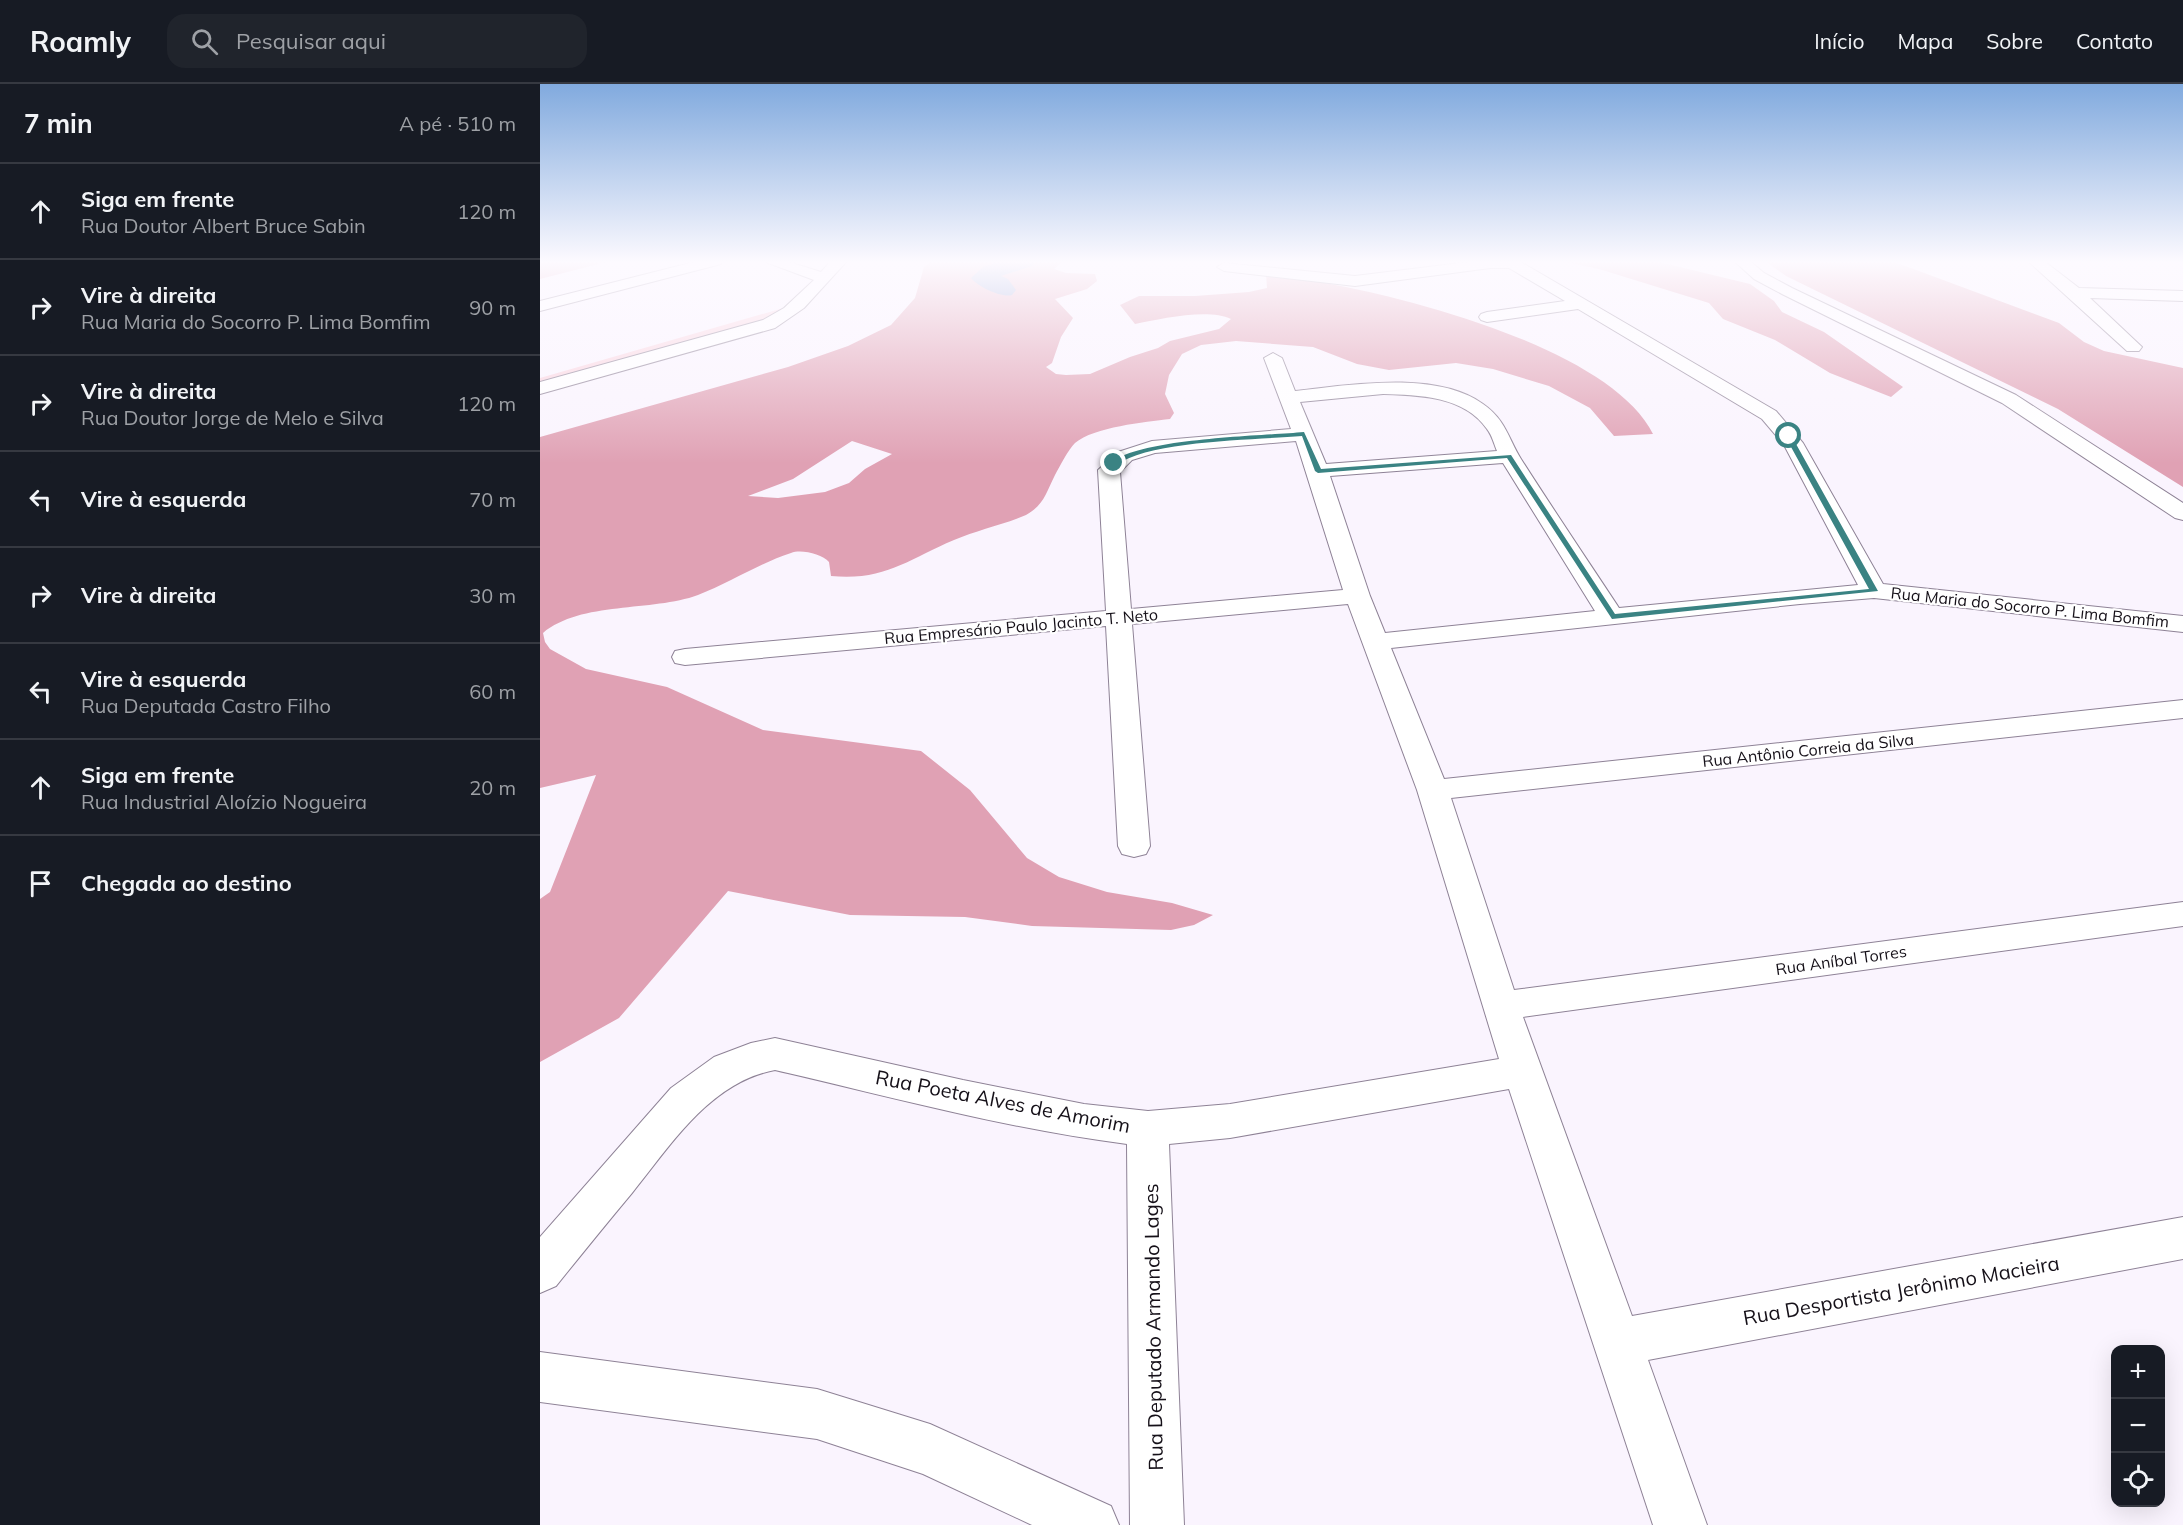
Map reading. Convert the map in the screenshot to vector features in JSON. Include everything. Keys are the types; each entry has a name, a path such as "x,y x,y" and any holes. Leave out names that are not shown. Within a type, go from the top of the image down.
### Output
{"street":[{"path":"540,375 701,328"},
{"path":"540,388 756,328"},
{"path":"1621,328 1748,400 1781,426 1793,443 1874,591"},
{"path":"1863,328 2009,399 2183,513"},
{"path":"2114,328 2133,346"},
{"path":"1273,358 1318,471 1358,596 1433,790 1521,1071 1618,1342 1680,1525"},
{"path":"1289,397 1408,389 1460,398 1486,415 1498,427 1505,439 1509,456 1612,616"},
{"path":"1134,846 1109,470 1125,456 1152,447 1304,434"},
{"path":"1318,471 1509,456"},
{"name":"Rua Maria do Socorro P. Lima Bomfim","path":"1376,642 1612,616 1874,591 2183,624"},
{"name":"Rua Empresário Paulo Jacinto T. Neto","path":"685,657 1358,596"},
{"name":"Rua Antônio Correia da Silva","path":"1433,790 2183,709"},
{"name":"Rua Aníbal Torres","path":"1500,1006 2183,914"},
{"name":"Rua Poeta Alves de Amorim","path":"540,1271 680,1106 733,1064 757,1055 775,1054 963,1097 1084,1121 1148,1129 1230,1121 1521,1071"},
{"name":"Rua Deputado Armando Lages","path":"1148,1129 1157,1525"},
{"name":"Rua Desportista Jerônimo Macieira","path":"1618,1342 2183,1238"},
{"path":"540,1377 817,1414 930,1450 1092,1525"}],"shaded area":[{"path":"713,328 737,328 540,385 540,378"},
{"path":"884,328 1067,328 1052,363 1046,367 1056,374 1066,375 1090,374 1158,348 1170,341 1220,328 1493,328 1536,345 1587,371 1627,401 1653,434 1614,436 1590,408 1549,386 1493,369 1456,363 1389,370 1357,364 1313,347 1236,341 1201,345 1182,354 1169,375 1165,394 1174,413 1170,419 1107,429 1084,437 1075,443 1064,458 1041,503 1026,515 963,536 881,572 850,577 831,576 829,562 826,559 811,553 795,552 779,557 698,595 660,604 597,611 559,623 543,633 545,642 550,649 586,669 667,687 763,730 921,751 970,790 1027,858 1059,877 1107,892 1172,903 1213,915 1194,925 1171,930 1032,926 965,917 850,915 728,891 619,1018 540,1062 540,899 550,892 596,775 540,788 540,437 788,367 848,346","holes":["852,441 892,454 865,469 849,483 825,492 778,498 748,496 793,479"]},
{"path":"1746,328 1816,328 1903,387 1891,397 1830,373 1775,340"},
{"path":"1893,328 2066,328 2084,342 2104,351 2183,368 2183,487 2058,409"}],"route":[{"path":"1114,463 1125,456 1152,447 1304,434 1318,471 1509,456 1612,616 1850,591 1874,591 1789,436"}]}
